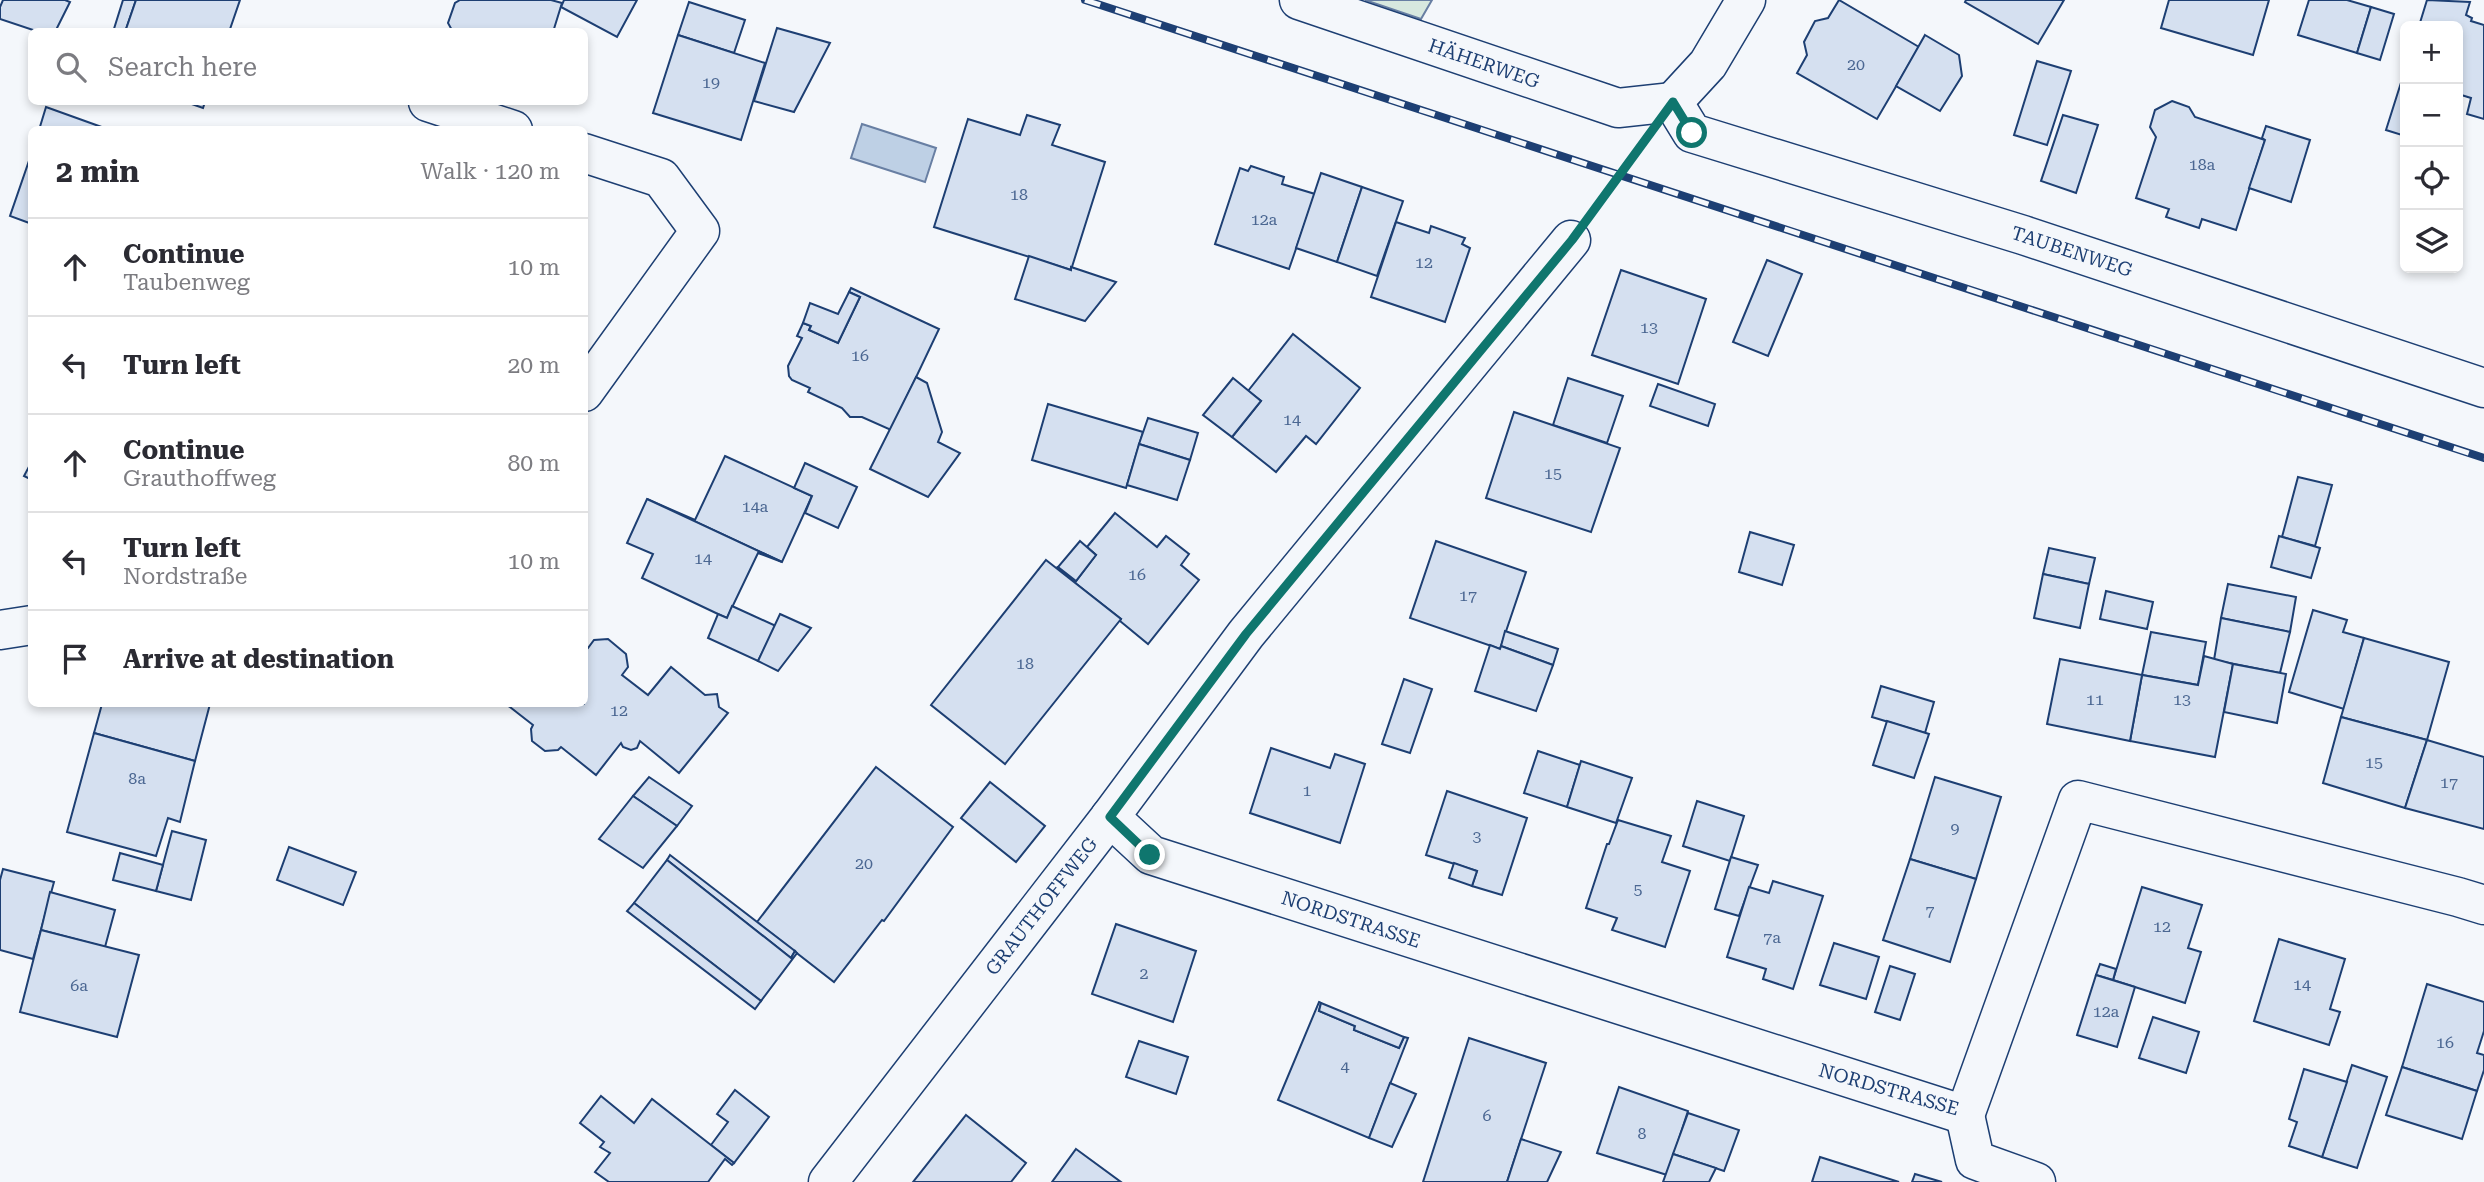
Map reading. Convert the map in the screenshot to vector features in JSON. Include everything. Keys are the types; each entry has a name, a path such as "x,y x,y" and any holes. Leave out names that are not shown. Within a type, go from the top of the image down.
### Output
{"street":[{"name":"HÄHERWEG","path":"1298,0 1618,108 1673,102"},
{"path":"1673,102 1708,64 1746,0"},
{"name":"TAUBENWEG","path":"1673,102 1692,133 2023,234 2484,388"},
{"path":"437,105 501,126"},
{"path":"588,154 662,178 699,231 588,386"},
{"name":"GRAUTHOFFWEG","path":"828,1182 1110,817 1246,634 1572,240"},
{"path":"0,630 28,626"},
{"name":"NORDSTRASSE","path":"1110,817 1150,855 1965,1115 2078,800 2484,905"},
{"path":"1965,1115 1975,1160 2036,1182"}],"path":[{"path":"1572,240 1673,102"}],"shaded area":[{"path":"1365,0 1432,0 1421,19"}],"water":[{"path":"862,124 936,148 925,182 851,158"}],"building":[{"path":"3,0 70,2 57,28 28,28 0,19"},
{"path":"123,0 136,0 126,28 114,28"},
{"path":"136,0 240,0 230,28 126,28"},
{"path":"460,0 551,0 562,3 554,28 451,28 448,23 455,3"},
{"path":"564,0 637,0 617,37 561,7"},
{"path":"1839,0 1919,47 1877,119 1797,73 1807,55 1804,42 1815,21 1828,18"},
{"path":"2064,0 2038,44 1965,2"},
{"path":"2169,0 2269,0 2253,55 2161,28"},
{"path":"2309,0 2347,0 2371,7 2357,53 2298,35"},
{"path":"2427,0 2470,2 2466,15 2472,18 2471,21 2484,25 2484,119 2467,114 2471,98 2463,96 2463,21 2421,21"},
{"path":"689,2 745,20 734,53 678,35"},
{"path":"2371,7 2394,14 2380,60 2357,53"},
{"path":"777,28 830,43 794,112 754,101"},
{"path":"678,35 765,63 741,140 653,113"},
{"path":"1925,35 1959,55 1962,76 1940,111 1896,86"},
{"path":"2037,61 2071,71 2047,145 2014,135"},
{"path":"2400,86 2400,134 2386,130"},
{"path":"2172,101 2189,107 2195,117 2265,140 2236,230 2202,219 2199,228 2166,217 2169,209 2136,198 2156,137 2150,127 2155,110"},
{"path":"46,107 99,126 40,126"},
{"path":"1027,115 1060,125 1052,145 1105,162 1071,270 934,227 968,119 1020,135"},
{"path":"2063,115 2098,125 2076,193 2041,181"},
{"path":"2266,126 2310,140 2291,202 2249,188 2265,140 2262,138"},
{"path":"28,164 28,223 10,216"},
{"path":"1251,166 1284,177 1282,184 1315,194 1289,269 1215,244 1240,168 1248,171"},
{"path":"1321,173 1362,187 1337,262 1296,248"},
{"path":"1362,187 1403,201 1377,276 1337,262"},
{"path":"1396,222 1429,233 1431,226 1465,238 1462,244 1470,248 1445,322 1371,297"},
{"path":"1029,256 1116,282 1085,321 1015,299"},
{"path":"1767,260 1802,274 1768,356 1733,342"},
{"path":"1621,270 1706,299 1678,384 1592,355"},
{"path":"851,288 939,329 891,430 862,417 850,417 842,408 808,392 810,388 789,376 788,366 802,338 797,336 803,323 811,326 809,330 838,343 860,297 849,292"},
{"path":"849,292 860,297 838,343 809,330 811,326 803,323 810,303 838,314"},
{"path":"1293,334 1360,388 1316,444 1306,436 1276,472 1232,437 1261,401 1248,391"},
{"path":"916,377 927,383 942,432 938,442 960,453 928,497 870,469"},
{"path":"1233,378 1261,401 1232,437 1203,415"},
{"path":"1568,378 1623,396 1607,443 1553,425"},
{"path":"1658,384 1715,404 1708,426 1650,406"},
{"path":"1048,404 1143,432 1126,488 1032,460"},
{"path":"1514,412 1620,448 1591,532 1486,498"},
{"path":"1148,418 1198,433 1190,460 1139,444"},
{"path":"1139,444 1190,460 1177,500 1127,485"},
{"path":"725,456 812,496 782,562 647,499 695,520"},
{"path":"805,463 857,487 838,528 805,513 812,496 794,488"},
{"path":"2298,477 2332,485 2315,546 2282,537"},
{"path":"647,499 782,562 758,553 727,618 718,614 642,578 653,554 627,543"},
{"path":"1115,513 1157,547 1166,536 1189,554 1181,565 1199,580 1148,644 1056,568 1076,581 1096,555 1087,547"},
{"path":"1750,532 1794,545 1782,585 1739,572"},
{"path":"2279,536 2320,548 2311,578 2271,567"},
{"path":"1080,541 1096,555 1076,581 1058,567"},
{"path":"1436,541 1526,572 1500,649 1410,618"},
{"path":"2049,548 2095,558 2089,584 2043,574"},
{"path":"1046,560 1121,619 1005,764 931,705"},
{"path":"2043,574 2089,584 2080,628 2034,618"},
{"path":"2228,584 2296,597 2290,632 2221,618"},
{"path":"2106,591 2153,602 2147,629 2100,619"},
{"path":"732,606 776,626 758,661 708,638 718,614 727,618"},
{"path":"2313,610 2347,620 2343,632 2364,638 2344,709 2289,692"},
{"path":"780,614 811,628 778,671 758,661"},
{"path":"2221,618 2290,632 2280,673 2214,660"},
{"path":"1505,631 1558,649 1553,665 1501,646"},
{"path":"2151,632 2206,642 2198,685 2142,675"},
{"path":"2364,638 2449,662 2427,740 2341,717"},
{"path":"608,639 626,654 628,667 622,675 648,695 671,667 705,695 717,694 719,707 728,713 679,773 640,741 637,748 631,750 623,747 621,743 596,775 561,747 558,750 545,751 532,741 533,725 510,707 588,707 588,648 594,640"},
{"path":"1490,645 1500,649 1501,646 1553,665 1536,711 1475,691"},
{"path":"2204,656 2233,664 2215,757 2130,741 2142,675 2198,685"},
{"path":"2060,659 2142,675 2130,741 2047,724"},
{"path":"2233,664 2286,674 2277,723 2224,712"},
{"path":"1404,679 1432,689 1410,753 1382,744"},
{"path":"1881,686 1934,702 1925,733 1872,717"},
{"path":"101,707 209,707 195,761 94,733"},
{"path":"2341,717 2427,740 2405,808 2323,783"},
{"path":"1887,721 1929,734 1914,778 1873,765"},
{"path":"94,733 195,761 180,822 168,818 156,856 67,832"},
{"path":"2427,740 2484,757 2484,829 2405,808"},
{"path":"1271,748 1330,768 1335,754 1365,764 1340,843 1250,813"},
{"path":"1538,751 1580,765 1567,807 1524,793"},
{"path":"1581,761 1632,778 1616,823 1567,807"},
{"path":"876,767 953,827 884,921 882,920 834,982 757,922"},
{"path":"649,777 692,806 677,826 633,796"},
{"path":"1935,777 2001,797 1976,879 1910,859"},
{"path":"990,782 1045,826 1016,862 961,818"},
{"path":"1447,791 1527,818 1502,895 1472,886 1477,871 1426,855"},
{"path":"633,796 677,826 643,868 599,839"},
{"path":"1697,801 1744,816 1730,861 1683,846"},
{"path":"1618,820 1671,836 1662,862 1690,871 1665,947 1612,930 1617,918 1586,908 1607,844"},
{"path":"172,831 206,840 191,900 156,891"},
{"path":"289,847 356,872 343,905 277,880"},
{"path":"120,853 163,865 156,891 113,880"},
{"path":"670,855 795,951 791,958 667,860"},
{"path":"1731,857 1758,865 1739,916 1715,909"},
{"path":"1910,859 1976,879 1950,962 1883,940"},
{"path":"667,860 791,958 795,951 797,953 761,1001 634,903"},
{"path":"1454,863 1477,871 1472,886 1449,878"},
{"path":"3,869 54,882 33,959 0,950 0,880"},
{"path":"1773,881 1823,896 1793,989 1763,979 1766,969 1727,957 1749,887 1769,893"},
{"path":"2142,887 2202,905 2188,948 2201,952 2185,1003 2113,980"},
{"path":"50,892 115,910 105,947 41,930"},
{"path":"634,903 761,1001 755,1009 627,911"},
{"path":"1116,924 1196,951 1173,1022 1092,994"},
{"path":"41,930 139,955 117,1037 20,1012"},
{"path":"2279,939 2345,959 2330,1009 2340,1012 2329,1045 2254,1021"},
{"path":"1834,943 1879,957 1866,999 1820,985"},
{"path":"2100,964 2116,969 2113,980 2096,975"},
{"path":"1890,966 1915,974 1900,1020 1875,1012"},
{"path":"2096,975 2135,987 2117,1047 2077,1035"},
{"path":"2427,984 2484,1002 2484,1031 2477,1053 2484,1055 2484,1070 2477,1091 2402,1067"},
{"path":"1319,1002 1319,1011 1355,1026 1354,1030 1399,1048 1404,1037 1408,1038 1369,1138 1278,1100"},
{"path":"1321,1003 1404,1037 1399,1048 1354,1030 1355,1026 1319,1011"},
{"path":"2153,1017 2199,1032 2186,1073 2139,1058"},
{"path":"1469,1038 1546,1063 1507,1182 1423,1182"},
{"path":"1139,1041 1188,1057 1176,1094 1126,1077"},
{"path":"2352,1065 2387,1077 2357,1168 2322,1157"},
{"path":"2402,1067 2477,1091 2462,1139 2386,1115"},
{"path":"2304,1069 2347,1082 2322,1157 2289,1146 2297,1122 2289,1119"},
{"path":"1390,1083 1416,1094 1392,1147 1369,1138"},
{"path":"1619,1087 1688,1111 1667,1175 1597,1153"},
{"path":"735,1090 769,1117 734,1163 711,1145 728,1122 717,1114"},
{"path":"601,1096 634,1123 652,1099 734,1163 732,1165 725,1159 708,1182 609,1182 595,1172 610,1153 600,1147 604,1142 580,1123"},
{"path":"1688,1113 1739,1130 1724,1171 1673,1154"},
{"path":"966,1115 1026,1163 1011,1182 913,1182"},
{"path":"1521,1139 1561,1152 1547,1182 1507,1182"},
{"path":"1076,1149 1121,1182 1052,1182"},
{"path":"1673,1154 1716,1168 1709,1182 1663,1182"},
{"path":"1820,1157 1899,1182 1812,1182"},
{"path":"1915,1174 1942,1182 1912,1182"}],"railway":[{"path":"1085,0 2484,458"}],"route":[{"path":"1150,855 1110,817 1246,634 1572,240 1585,218 1673,102 1692,133"}]}
